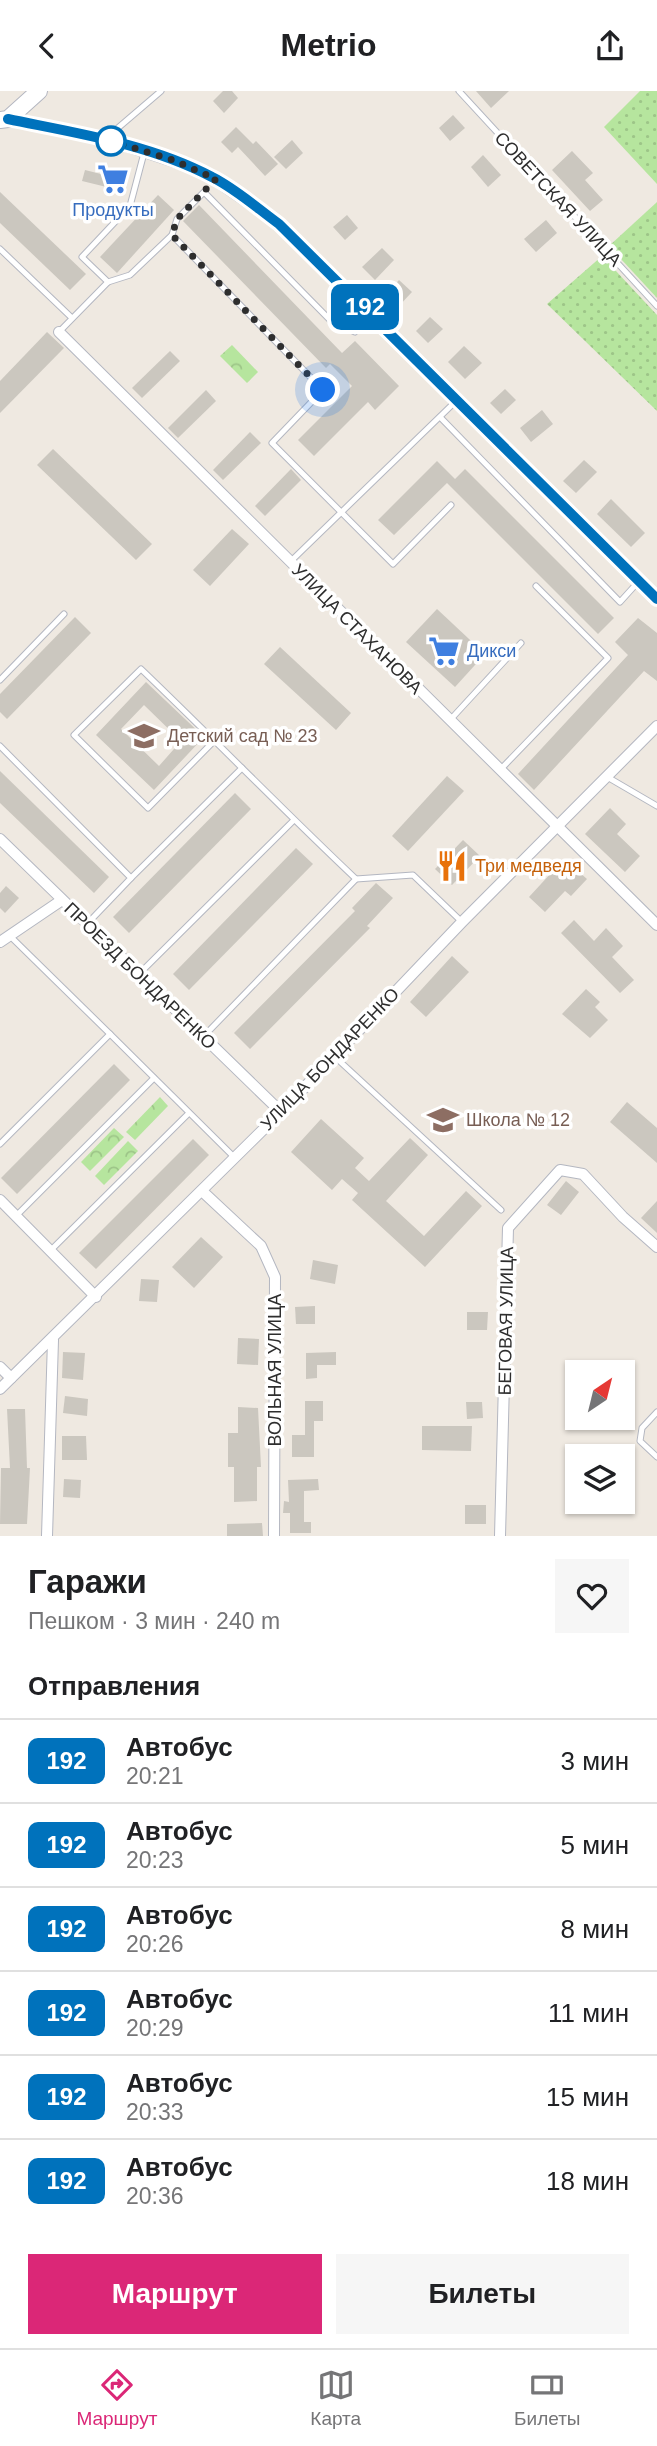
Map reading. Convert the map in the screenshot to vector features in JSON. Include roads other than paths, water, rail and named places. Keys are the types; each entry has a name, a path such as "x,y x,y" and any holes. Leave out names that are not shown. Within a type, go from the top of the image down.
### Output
{"main road":[{"path":"4,120 39,91"}],"street":[{"path":"4,120 105,139 144,151 216,179 279,224 657,599"},
{"name":"УЛИЦА СТАХАНОВА","path":"59,332 657,925"},
{"name":"УЛИЦА БОНДАРЕНКО","path":"0,1389 53,1340 281,1112 462,922 609,778 657,726"},
{"name":"ПРОЕЗД БОНДАРЕНКО","path":"0,839 281,1112"},
{"path":"5,939 62,900"},
{"name":"БЕГОВАЯ УЛИЦА","path":"500,1536 508,1228 559,1170 583,1174 623,1217 657,1247"},
{"name":"ВОЛЬНАЯ УЛИЦА","path":"202,1191 261,1246 275,1277 274,1536"},
{"path":"0,1201 96,1297"},
{"path":"47,1536 53,1340"},
{"path":"0,1367 11,1378"}],"lane":[{"path":"105,139 161,91"},
{"name":"СОВЕТСКАЯ УЛИЦА","path":"459,91 657,306"},
{"path":"108,282 82,257 130,206 144,151"},
{"path":"59,332 108,282 130,275 172,235 177,219 216,179"},
{"path":"204,191 330,320 355,333"},
{"path":"172,235 323,390 272,443 393,564 451,505"},
{"path":"0,249 72,319"},
{"path":"290,562 458,399"},
{"path":"440,417 620,602 639,581"},
{"path":"499,771 608,658 536,586"},
{"path":"0,680 64,614"},
{"path":"449,721 521,643"},
{"path":"215,740 148,808 74,735 141,669 215,740 294,820 356,879"},
{"path":"0,746 131,878"},
{"path":"87,924 242,768"},
{"path":"609,778 657,806"},
{"path":"138,975 294,820"},
{"path":"203,1037 356,879 413,875 462,922"},
{"path":"5,939 110,1034 234,1158"},
{"path":"0,1144 110,1034"},
{"path":"334,1056 501,1209"},
{"path":"16,1216 154,1078"},
{"path":"50,1251 189,1112"},
{"path":"657,1412 642,1428 640,1441 657,1457"}],"place":[{"name":"Продукты","path":"113,179"},
{"name":"Дикси","path":"444,651"},
{"name":"Детский сад № 23","path":"144,736"},
{"name":"Три медведя","path":"452,866"},
{"name":"Школа № 12","path":"443,1120"}]}
